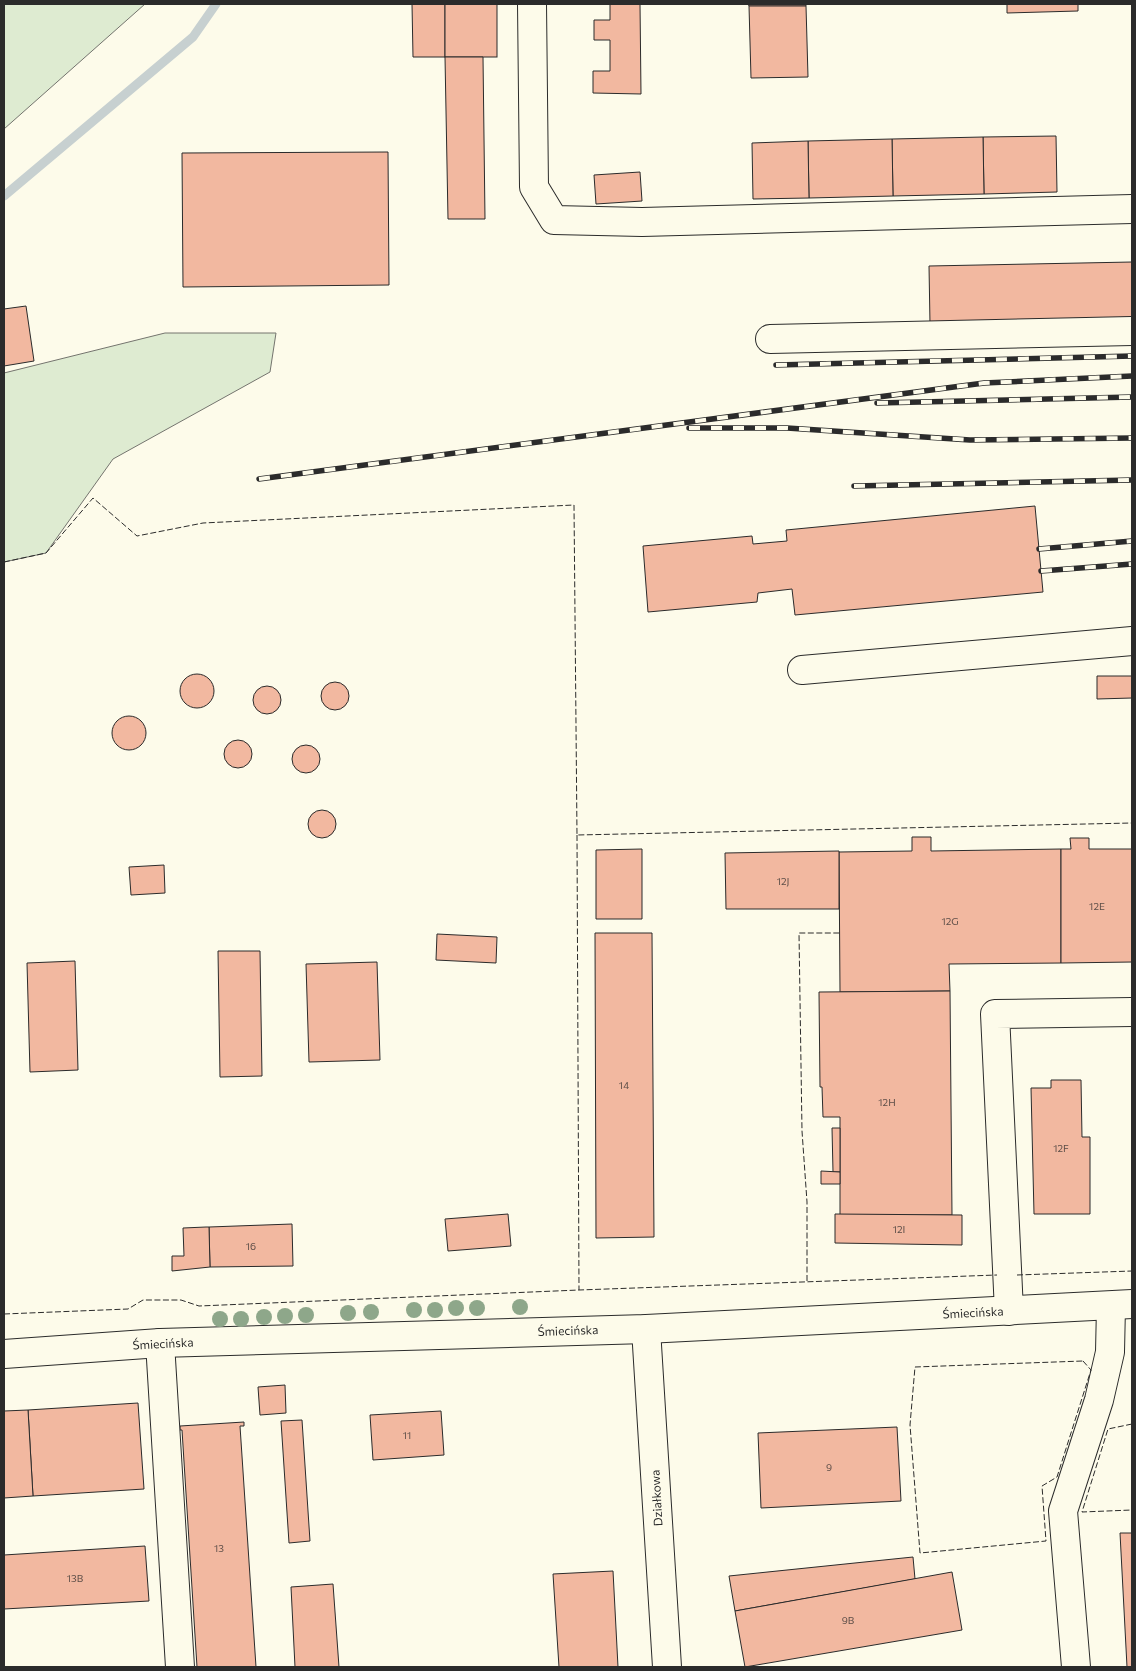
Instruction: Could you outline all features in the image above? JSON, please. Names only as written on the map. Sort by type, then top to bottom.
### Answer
[{"type":"street","points":[[532,4],[534,187],[554,220],[642,222],[1132,209]]},
{"type":"street","points":[[770,339],[1132,331]]},
{"type":"street","points":[[802,670],[1132,641]]},
{"type":"street","points":[[1009,1311],[995,1014],[1132,1012]]},
{"type":"street","points":[[1076,1667],[1063,1511],[1099,1400],[1122,1305]]},
{"type":"street","name":"Śmiecińska","points":[[4,1354],[160,1343],[646,1329],[1122,1305]]},
{"type":"street","name":"Działkowa","points":[[646,1329],[667,1667]]},
{"type":"street","points":[[160,1343],[180,1667]]},
{"type":"green space","points":[[4,4],[145,4],[4,129]]},
{"type":"green space","points":[[165,333],[276,333],[270,372],[113,459],[46,553],[4,562],[4,373]]},
{"type":"building","points":[[412,4],[445,4],[445,57],[413,57]]},
{"type":"building","points":[[445,4],[497,4],[497,57],[445,57]]},
{"type":"building","points":[[610,4],[640,4],[641,94],[593,93],[593,71],[610,71],[610,40],[594,40],[594,20],[610,20]]},
{"type":"building","points":[[748,4],[806,4],[806,6],[749,6]]},
{"type":"building","points":[[1007,4],[1078,4],[1078,11],[1007,13]]},
{"type":"building","points":[[749,6],[806,6],[808,77],[751,78]]},
{"type":"building","points":[[445,57],[483,57],[485,219],[448,219]]},
{"type":"building","points":[[1056,136],[1057,192],[984,194],[983,137]]},
{"type":"building","points":[[983,137],[984,194],[893,196],[892,139]]},
{"type":"building","points":[[892,139],[893,196],[809,198],[808,141]]},
{"type":"building","points":[[808,141],[809,198],[753,199],[752,143]]},
{"type":"building","points":[[388,152],[389,285],[183,287],[182,153]]},
{"type":"building","points":[[640,172],[642,201],[596,204],[594,175]]},
{"type":"building","points":[[1132,262],[1132,320],[930,324],[929,266]]},
{"type":"building","points":[[26,306],[34,361],[4,366],[4,309]]},
{"type":"building","points":[[1035,506],[1043,592],[795,615],[792,589],[758,593],[757,602],[648,612],[643,546],[752,536],[753,544],[787,541],[786,530]]},
{"type":"building","points":[[197,674],[204,675],[209,679],[213,684],[213,698],[209,703],[204,707],[197,708],[190,707],[185,703],[181,698],[180,691],[181,684],[185,679],[190,675]]},
{"type":"building","points":[[1097,676],[1132,676],[1132,698],[1097,699]]},
{"type":"building","points":[[335,682],[345,686],[349,696],[345,706],[335,710],[325,706],[321,696],[325,686]]},
{"type":"building","points":[[267,686],[277,690],[281,700],[277,710],[267,714],[257,710],[253,700],[257,690]]},
{"type":"building","points":[[129,716],[136,717],[141,721],[145,726],[145,740],[141,745],[136,749],[129,750],[122,749],[117,745],[113,740],[112,733],[113,726],[117,721],[122,717]]},
{"type":"building","points":[[238,740],[248,744],[252,754],[248,764],[238,768],[228,764],[224,754],[228,744]]},
{"type":"building","points":[[306,745],[316,749],[320,759],[316,769],[306,773],[296,769],[292,759],[296,749]]},
{"type":"building","points":[[322,810],[332,814],[336,824],[332,834],[322,838],[312,834],[308,824],[312,814]]},
{"type":"building","points":[[912,837],[931,837],[931,851],[1061,849],[1061,963],[949,964],[950,991],[840,992],[839,852],[912,851]]},
{"type":"building","points":[[1070,838],[1089,838],[1089,849],[1132,849],[1132,962],[1061,963],[1061,849],[1071,849]]},
{"type":"building","points":[[642,849],[642,919],[596,919],[596,850]]},
{"type":"building","points":[[839,851],[839,909],[726,909],[725,853]]},
{"type":"building","points":[[164,865],[165,893],[131,895],[129,867]]},
{"type":"building","points":[[595,933],[652,933],[654,1237],[596,1238]]},
{"type":"building","points":[[437,934],[497,937],[496,963],[436,960]]},
{"type":"building","points":[[218,951],[260,951],[262,1076],[220,1077]]},
{"type":"building","points":[[75,961],[78,1070],[30,1072],[27,963]]},
{"type":"building","points":[[377,962],[380,1060],[309,1062],[306,964]]},
{"type":"building","points":[[950,991],[952,1215],[840,1215],[840,1117],[823,1117],[822,1087],[820,1087],[819,992]]},
{"type":"building","points":[[1051,1080],[1081,1080],[1082,1137],[1090,1137],[1090,1214],[1034,1214],[1031,1088],[1051,1088]]},
{"type":"building","points":[[832,1128],[840,1128],[840,1172],[833,1172]]},
{"type":"building","points":[[821,1171],[840,1172],[840,1184],[821,1184]]},
{"type":"building","points":[[508,1214],[511,1246],[448,1251],[445,1219]]},
{"type":"building","points":[[835,1214],[962,1215],[962,1245],[835,1243]]},
{"type":"building","points":[[292,1224],[293,1266],[210,1267],[209,1227]]},
{"type":"building","points":[[209,1227],[210,1267],[172,1271],[172,1256],[184,1256],[183,1228]]},
{"type":"building","points":[[285,1385],[286,1413],[260,1415],[258,1387]]},
{"type":"building","points":[[138,1403],[144,1489],[33,1496],[28,1410]]},
{"type":"building","points":[[28,1410],[33,1496],[4,1498],[4,1411]]},
{"type":"building","points":[[441,1411],[444,1455],[373,1460],[370,1415]]},
{"type":"building","points":[[302,1420],[310,1541],[289,1543],[281,1421]]},
{"type":"building","points":[[244,1422],[244,1426],[240,1426],[256,1667],[197,1667],[182,1430],[180,1430],[180,1426]]},
{"type":"building","points":[[897,1427],[901,1501],[761,1508],[758,1433]]},
{"type":"building","points":[[1120,1533],[1132,1533],[1132,1667],[1127,1667]]},
{"type":"building","points":[[145,1546],[149,1601],[4,1609],[4,1555]]},
{"type":"building","points":[[913,1557],[915,1579],[735,1611],[729,1576]]},
{"type":"building","points":[[613,1571],[618,1667],[559,1667],[553,1574]]},
{"type":"building","points":[[952,1572],[962,1630],[745,1667],[735,1611]]},
{"type":"building","points":[[333,1584],[339,1667],[295,1667],[291,1587]]},
{"type":"waterway","points":[[4,196],[193,37],[216,4]]},
{"type":"railway","points":[[776,365],[1132,356]]},
{"type":"railway","points":[[259,479],[984,383],[1132,376]]},
{"type":"railway","points":[[877,403],[1132,397]]},
{"type":"railway","points":[[689,428],[787,428],[970,440],[1132,438]]},
{"type":"railway","points":[[854,486],[1132,480]]},
{"type":"railway","points":[[1039,549],[1132,541]]},
{"type":"railway","points":[[1041,571],[1132,564]]},
{"type":"fence","points":[[4,562],[46,553],[93,498],[137,536],[203,523],[574,505],[577,835],[1132,823]]},
{"type":"fence","points":[[577,835],[579,1290]]},
{"type":"fence","points":[[807,1281],[807,1202],[802,1131],[799,933],[840,933]]},
{"type":"fence","points":[[1017,1275],[1132,1271]]},
{"type":"fence","points":[[4,1314],[128,1309],[143,1300],[181,1300],[199,1306],[997,1275]]},
{"type":"fence","points":[[1083,1361],[1091,1370],[1057,1477],[1042,1486],[1046,1541],[920,1553],[910,1425],[915,1367],[1083,1361]]},
{"type":"fence","points":[[1132,1424],[1108,1429],[1082,1512],[1132,1510]]}]
